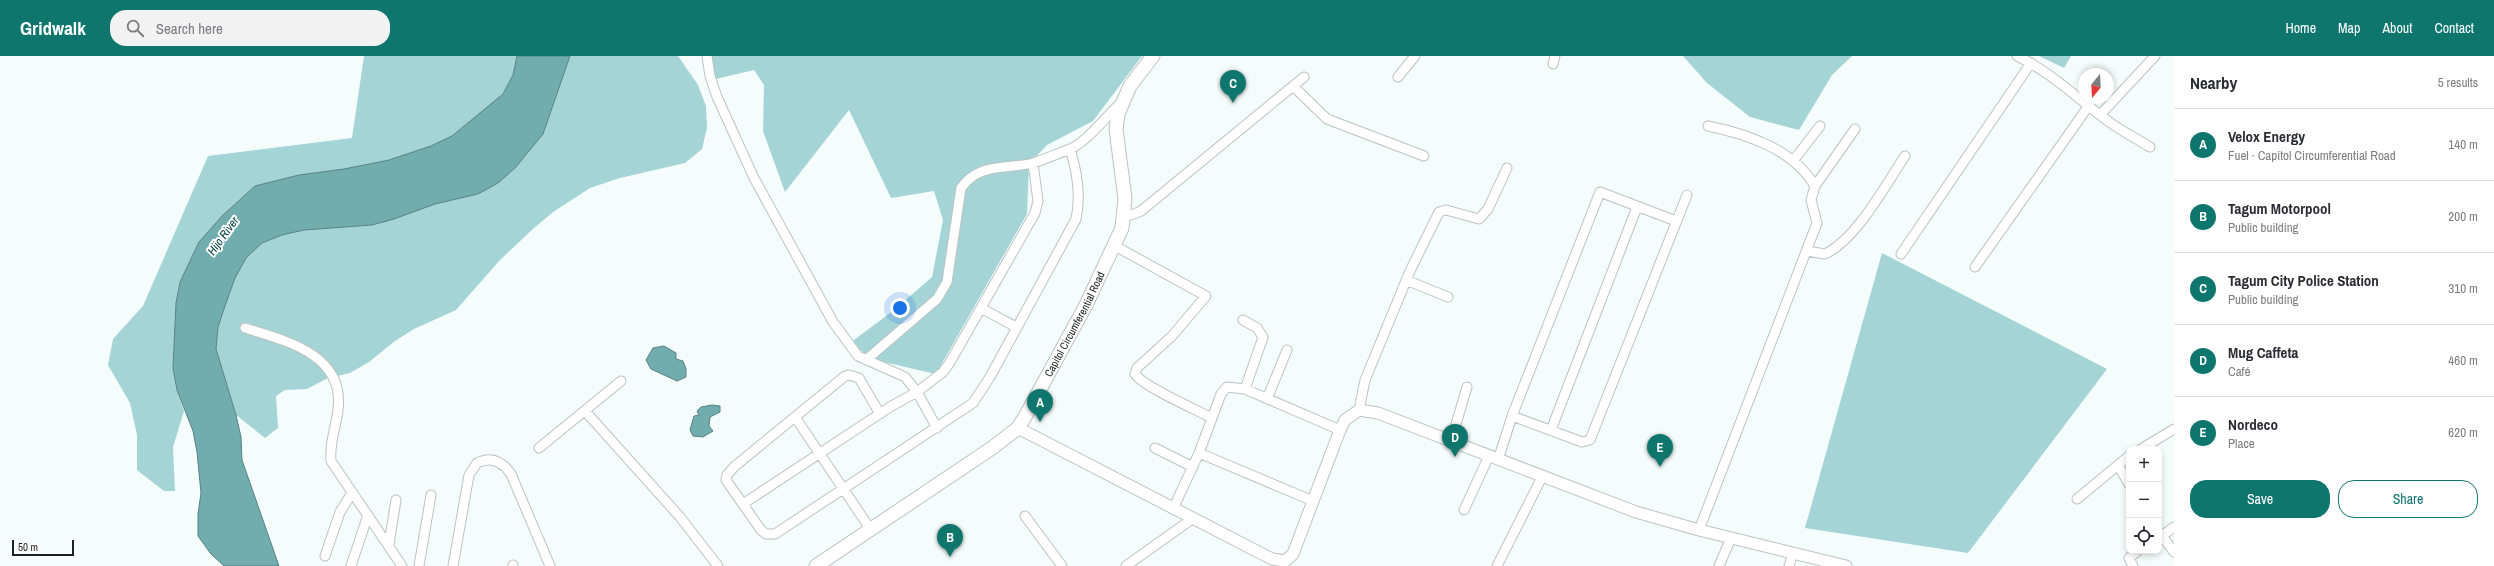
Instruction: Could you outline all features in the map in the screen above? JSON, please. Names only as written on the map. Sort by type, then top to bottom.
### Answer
[{"type":"main road","name":"Capitol Circumferential Road","points":[[816,566],[992,448],[1018,428],[1086,305],[1115,246],[1124,215],[1116,129],[1122,101],[1130,86],[1153,56]]},
{"type":"street","points":[[707,56],[710,76],[717,97],[754,178],[833,322],[852,351],[866,360],[905,377],[917,392],[938,428]]},
{"type":"street","points":[[1398,77],[1415,56]]},
{"type":"street","points":[[2017,56],[2031,63],[2078,96]]},
{"type":"street","points":[[2101,114],[2155,56]]},
{"type":"street","points":[[1901,254],[2031,63]]},
{"type":"street","points":[[1124,215],[1131,215],[1141,211],[1304,77]]},
{"type":"street","points":[[1293,86],[1327,119],[1424,156]]},
{"type":"street","points":[[866,360],[941,294],[947,282],[961,188],[969,177],[980,171],[1033,163],[1070,149],[1081,142],[1122,101]]},
{"type":"street","points":[[1975,267],[2090,104],[2108,121],[2150,147]]},
{"type":"street","points":[[1708,126],[1751,137],[1793,161],[1810,178],[1815,186]]},
{"type":"street","points":[[1793,161],[1820,126]]},
{"type":"street","points":[[1699,530],[1817,223],[1811,200],[1815,186],[1854,128]]},
{"type":"street","points":[[880,414],[859,378],[849,375],[795,417],[727,475],[728,484],[762,530],[771,535],[938,428],[973,403],[980,395],[1076,219],[1078,199],[1075,164],[1070,149]]},
{"type":"street","points":[[1807,250],[1825,254],[1839,243],[1860,221],[1905,156]]},
{"type":"street","points":[[744,504],[880,414],[917,392],[946,368],[1038,207],[1033,163]]},
{"type":"street","points":[[1018,428],[1272,559],[1286,561],[1293,554],[1340,430],[1345,420],[1359,410],[1365,380],[1406,280],[1439,212],[1446,210],[1479,219],[1488,209],[1507,168]]},
{"type":"street","points":[[1464,510],[1493,458],[1512,416],[1600,192],[1676,221]]},
{"type":"street","points":[[1512,416],[1582,442],[1590,440],[1687,195]]},
{"type":"street","points":[[1551,430],[1637,207]]},
{"type":"street","points":[[1115,246],[1206,296],[1172,336],[1137,368],[1135,374],[1141,381],[1151,387],[1212,418]]},
{"type":"street","points":[[1406,280],[1448,297]]},
{"type":"street","points":[[981,308],[1016,327]]},
{"type":"street","points":[[1244,320],[1257,328],[1264,337],[1245,389]]},
{"type":"street","points":[[245,328],[311,352],[323,361],[331,373],[338,399],[330,453],[331,461],[389,544],[402,566]]},
{"type":"street","points":[[1268,399],[1287,350]]},
{"type":"street","points":[[539,448],[621,381]]},
{"type":"street","points":[[1173,509],[1193,467],[1224,389],[1234,386],[1245,389],[1340,430]]},
{"type":"street","points":[[1451,442],[1467,387]]},
{"type":"street","points":[[1359,410],[1378,413],[1636,512],[1699,530],[1843,566]]},
{"type":"street","points":[[585,411],[680,517],[718,566]]},
{"type":"street","points":[[795,417],[821,453],[871,530]]},
{"type":"street","points":[[2146,446],[2174,429]]},
{"type":"street","points":[[1155,448],[1193,467]]},
{"type":"street","points":[[1199,452],[1313,501]]},
{"type":"street","points":[[2077,499],[2126,458]]},
{"type":"street","points":[[453,566],[469,475],[477,463],[491,459],[500,463],[510,474],[550,566]]},
{"type":"street","points":[[2118,465],[2128,482]]},
{"type":"street","points":[[1497,566],[1542,477]]},
{"type":"street","points":[[325,556],[340,512],[352,493]]},
{"type":"street","points":[[419,566],[431,494]]},
{"type":"street","points":[[389,544],[396,500]]},
{"type":"street","points":[[351,566],[368,515]]},
{"type":"street","points":[[1025,516],[1062,566]]},
{"type":"street","points":[[1126,566],[1192,519]]},
{"type":"street","points":[[2162,534],[2174,527]]},
{"type":"street","points":[[2162,537],[2174,552]]},
{"type":"street","points":[[1719,566],[1731,538]]},
{"type":"street","points":[[1789,566],[1793,553]]},
{"type":"street","points":[[2133,566],[2129,558],[2134,554]]},
{"type":"shaded area","points":[[364,56],[517,56],[513,75],[503,94],[452,136],[431,146],[389,160],[344,169],[299,175],[255,186],[222,216],[199,242],[180,282],[176,303],[173,368],[177,390],[184,411],[173,447],[175,491],[164,491],[137,470],[137,435],[130,403],[108,365],[113,339],[143,306],[208,156],[352,138]]},
{"type":"shaded area","points":[[570,56],[678,56],[698,85],[706,106],[707,128],[702,149],[685,163],[620,178],[590,188],[553,212],[500,260],[456,310],[414,329],[395,341],[369,362],[350,373],[328,378],[307,389],[285,390],[276,396],[278,428],[265,438],[236,415],[216,349],[218,327],[235,278],[246,258],[262,243],[282,235],[304,230],[372,225],[435,204],[478,194],[498,183],[515,168],[543,134]]},
{"type":"shaded area","points":[[708,56],[1142,56],[1093,121],[1047,145],[1029,164],[1027,214],[936,374],[875,360],[850,343],[894,310],[932,277],[943,220],[934,191],[891,198],[849,110],[785,192],[763,131],[764,85],[754,70],[716,79]]},
{"type":"shaded area","points":[[1683,56],[1852,56],[1832,75],[1799,130],[1750,117],[1707,83]]},
{"type":"shaded area","points":[[2039,56],[2071,56],[2064,68]]},
{"type":"shaded area","points":[[1882,253],[2107,369],[1968,553],[1805,528]]},
{"type":"water","name":"Hijo River","points":[[517,56],[570,56],[543,134],[515,168],[498,183],[478,194],[435,204],[394,219],[372,225],[304,230],[282,235],[262,243],[246,258],[235,278],[218,327],[216,349],[236,415],[241,437],[242,460],[279,566],[224,566],[211,554],[198,536],[198,514],[201,493],[197,452],[193,431],[177,390],[173,368],[176,303],[180,282],[199,242],[222,216],[255,186],[299,175],[344,169],[389,160],[431,146],[452,136],[503,94],[513,75]]},
{"type":"water","points":[[664,346],[676,353],[676,359],[683,361],[686,369],[686,377],[677,381],[651,369],[646,360],[653,348]]},
{"type":"water","points":[[712,405],[720,406],[720,412],[710,417],[709,426],[713,431],[703,437],[693,436],[690,430],[694,416],[699,415],[697,411],[701,407]]},
{"type":"place","name":"Tagum City Police Station","points":[[1233,103]]},
{"type":"place","name":"Velox Energy","points":[[1040,422]]},
{"type":"place","name":"Mug Caffeta","points":[[1455,457]]},
{"type":"place","name":"Nordeco","points":[[1660,467]]},
{"type":"place","name":"Tagum Motorpool","points":[[950,557]]}]
